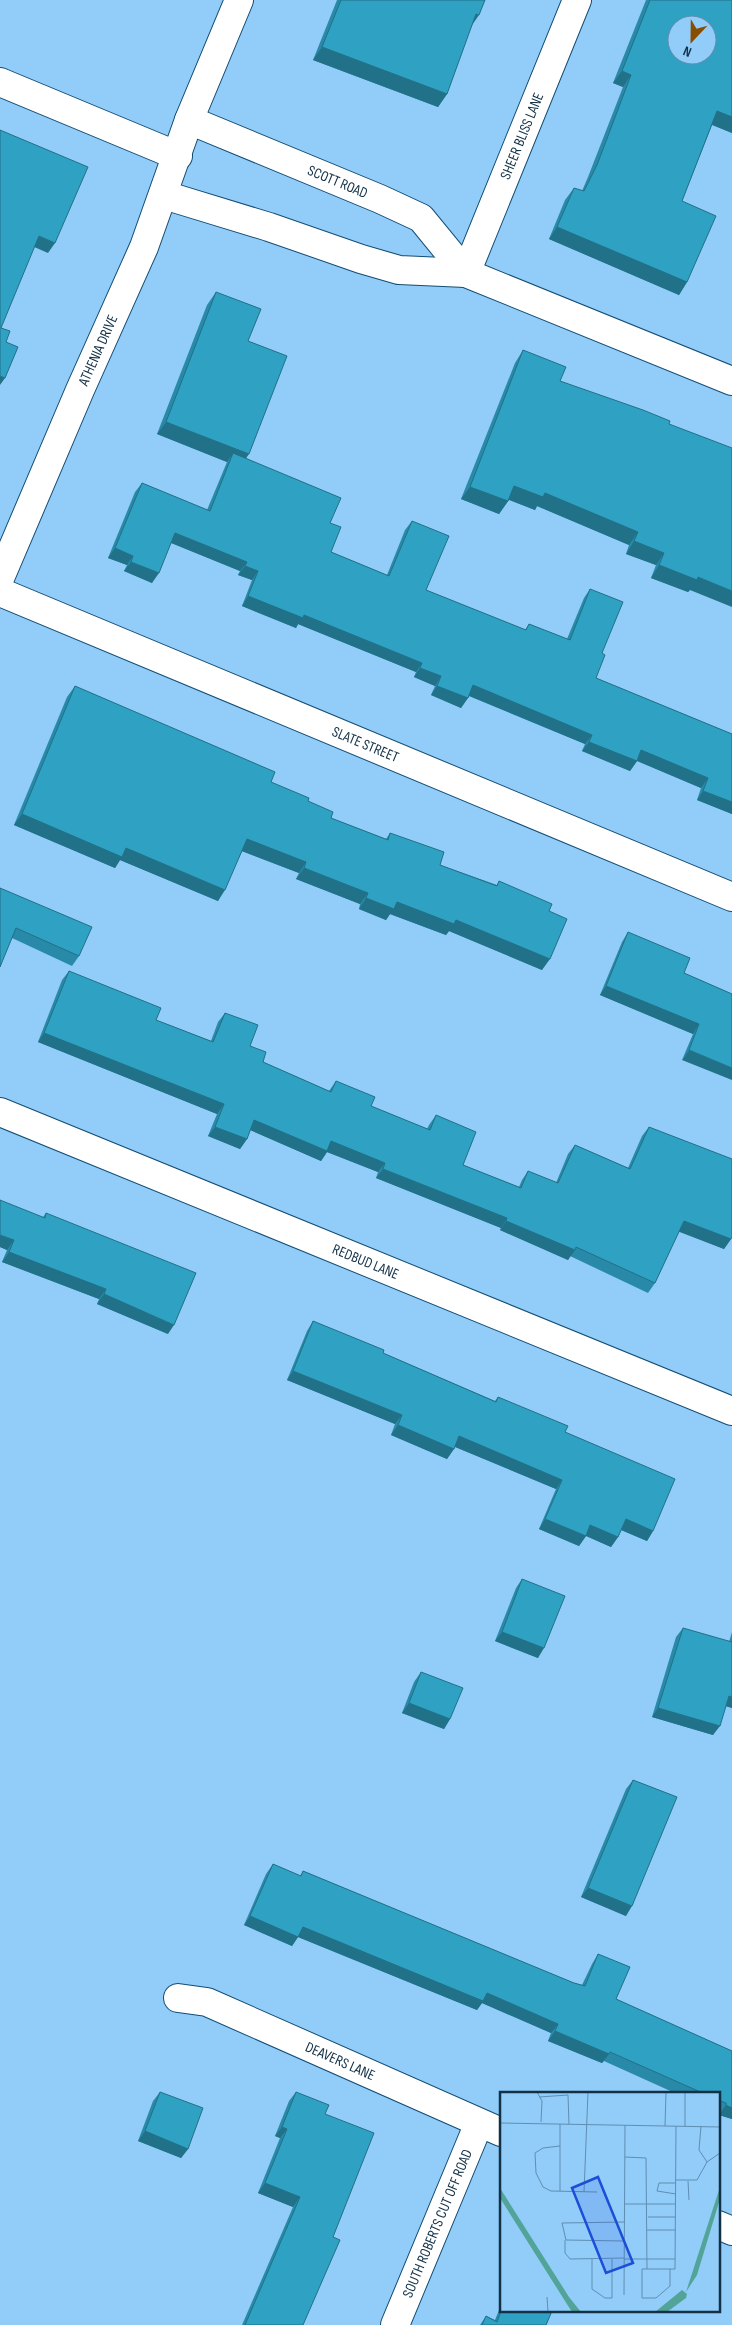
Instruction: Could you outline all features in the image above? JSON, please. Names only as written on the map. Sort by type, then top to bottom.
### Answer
[{"type":"street","name":"ATHENIA DRIVE","points":[[0,578],[80,390],[144,247],[178,156],[189,120],[239,0]]},
{"type":"street","name":"SHEER BLISS LANE","points":[[466,273],[577,0]]},
{"type":"street","points":[[0,82],[178,156]]},
{"type":"street","name":"SCOTT ROAD","points":[[189,120],[380,199],[421,218],[466,273]]},
{"type":"street","name":"SCOTT ROAD","points":[[164,195],[399,270],[466,273],[732,381]]},
{"type":"street","name":"SLATE STREET","points":[[0,592],[732,897]]},
{"type":"street","name":"REDBUD LANE","points":[[0,1112],[732,1411]]},
{"type":"street","name":"DEAVERS LANE","points":[[178,1998],[208,2002],[490,2128]]},
{"type":"street","name":"SOUTH ROBERTS CUT OFF ROAD","points":[[395,2325],[490,2128]]},
{"type":"street","points":[[720,2226],[732,2231]]},
{"type":"building","points":[[341,0],[485,0],[479,15],[476,14],[447,94],[322,47]]},
{"type":"building","points":[[650,0],[732,0],[732,117],[717,111],[682,201],[716,216],[687,282],[557,227],[574,188],[584,191],[597,165],[631,75],[622,71]]},
{"type":"building","points":[[0,130],[88,167],[55,243],[39,236],[1,328],[10,331],[6,342],[18,347],[5,378],[0,376]]},
{"type":"building","points":[[216,292],[261,309],[248,341],[287,356],[249,454],[166,422]]},
{"type":"building","points":[[523,350],[566,367],[560,381],[643,410],[670,421],[669,424],[732,448],[732,591],[698,577],[697,580],[659,565],[664,553],[634,541],[638,532],[545,493],[543,497],[514,486],[508,501],[470,487]]},
{"type":"building","points":[[233,453],[341,498],[330,523],[341,527],[331,552],[389,576],[412,521],[449,536],[426,590],[526,630],[529,624],[570,640],[590,589],[623,602],[602,653],[605,655],[596,678],[732,734],[732,802],[703,791],[708,778],[641,750],[637,761],[589,742],[592,735],[473,685],[468,698],[437,686],[441,676],[420,668],[422,663],[304,615],[303,618],[248,596],[258,571],[245,566],[247,562],[175,533],[159,573],[131,562],[133,556],[115,548],[142,483],[210,511]]},
{"type":"building","points":[[75,686],[275,772],[271,782],[309,798],[308,801],[333,812],[331,818],[388,840],[390,833],[444,852],[440,865],[497,886],[499,881],[552,904],[549,911],[567,919],[550,959],[456,920],[454,924],[397,902],[394,909],[366,898],[368,893],[304,868],[306,862],[247,839],[225,890],[126,848],[122,857],[22,814]]},
{"type":"building","points":[[0,888],[92,927],[79,956],[16,928],[0,967]]},
{"type":"building","points":[[628,932],[690,958],[684,973],[732,994],[732,1068],[689,1050],[699,1024],[606,986]]},
{"type":"building","points":[[69,971],[161,1008],[156,1020],[213,1042],[225,1013],[258,1025],[250,1046],[266,1052],[263,1062],[331,1092],[336,1081],[375,1097],[371,1106],[430,1130],[436,1115],[476,1132],[463,1165],[521,1188],[528,1171],[558,1183],[575,1145],[630,1169],[649,1127],[732,1159],[732,1237],[731,1239],[684,1221],[655,1283],[576,1247],[575,1250],[506,1221],[507,1218],[383,1169],[385,1163],[331,1141],[327,1151],[254,1120],[247,1139],[215,1127],[224,1104],[44,1033]]},
{"type":"building","points":[[0,1200],[45,1218],[46,1213],[196,1273],[174,1325],[104,1294],[106,1289],[9,1252],[14,1240],[0,1235]]},
{"type":"building","points":[[313,1321],[384,1350],[383,1353],[496,1402],[498,1397],[568,1426],[565,1432],[675,1479],[653,1531],[626,1519],[618,1537],[590,1525],[586,1536],[545,1519],[562,1480],[459,1436],[454,1449],[398,1425],[402,1415],[293,1371]]},
{"type":"building","points":[[522,1579],[565,1596],[544,1648],[502,1632]]},
{"type":"building","points":[[683,1628],[732,1642],[732,1697],[729,1696],[720,1726],[658,1708]]},
{"type":"building","points":[[421,1672],[463,1688],[450,1719],[409,1703]]},
{"type":"building","points":[[633,1780],[677,1797],[632,1906],[588,1888]]},
{"type":"building","points":[[273,1864],[301,1876],[303,1871],[574,1983],[585,1986],[598,1954],[630,1967],[616,1999],[732,2051],[732,2108],[720,2101],[720,2092],[700,2092],[610,2052],[609,2054],[555,2031],[558,2024],[487,1993],[483,2001],[303,1927],[298,1937],[250,1916]]},
{"type":"building","points":[[160,2092],[203,2108],[188,2149],[145,2131]]},
{"type":"building","points":[[296,2092],[329,2105],[325,2114],[374,2133],[333,2237],[340,2240],[303,2325],[245,2325],[300,2197],[265,2183],[287,2129],[282,2127]]},
{"type":"building","points":[[501,2312],[552,2312],[546,2325],[482,2325],[486,2316],[497,2322]]}]
